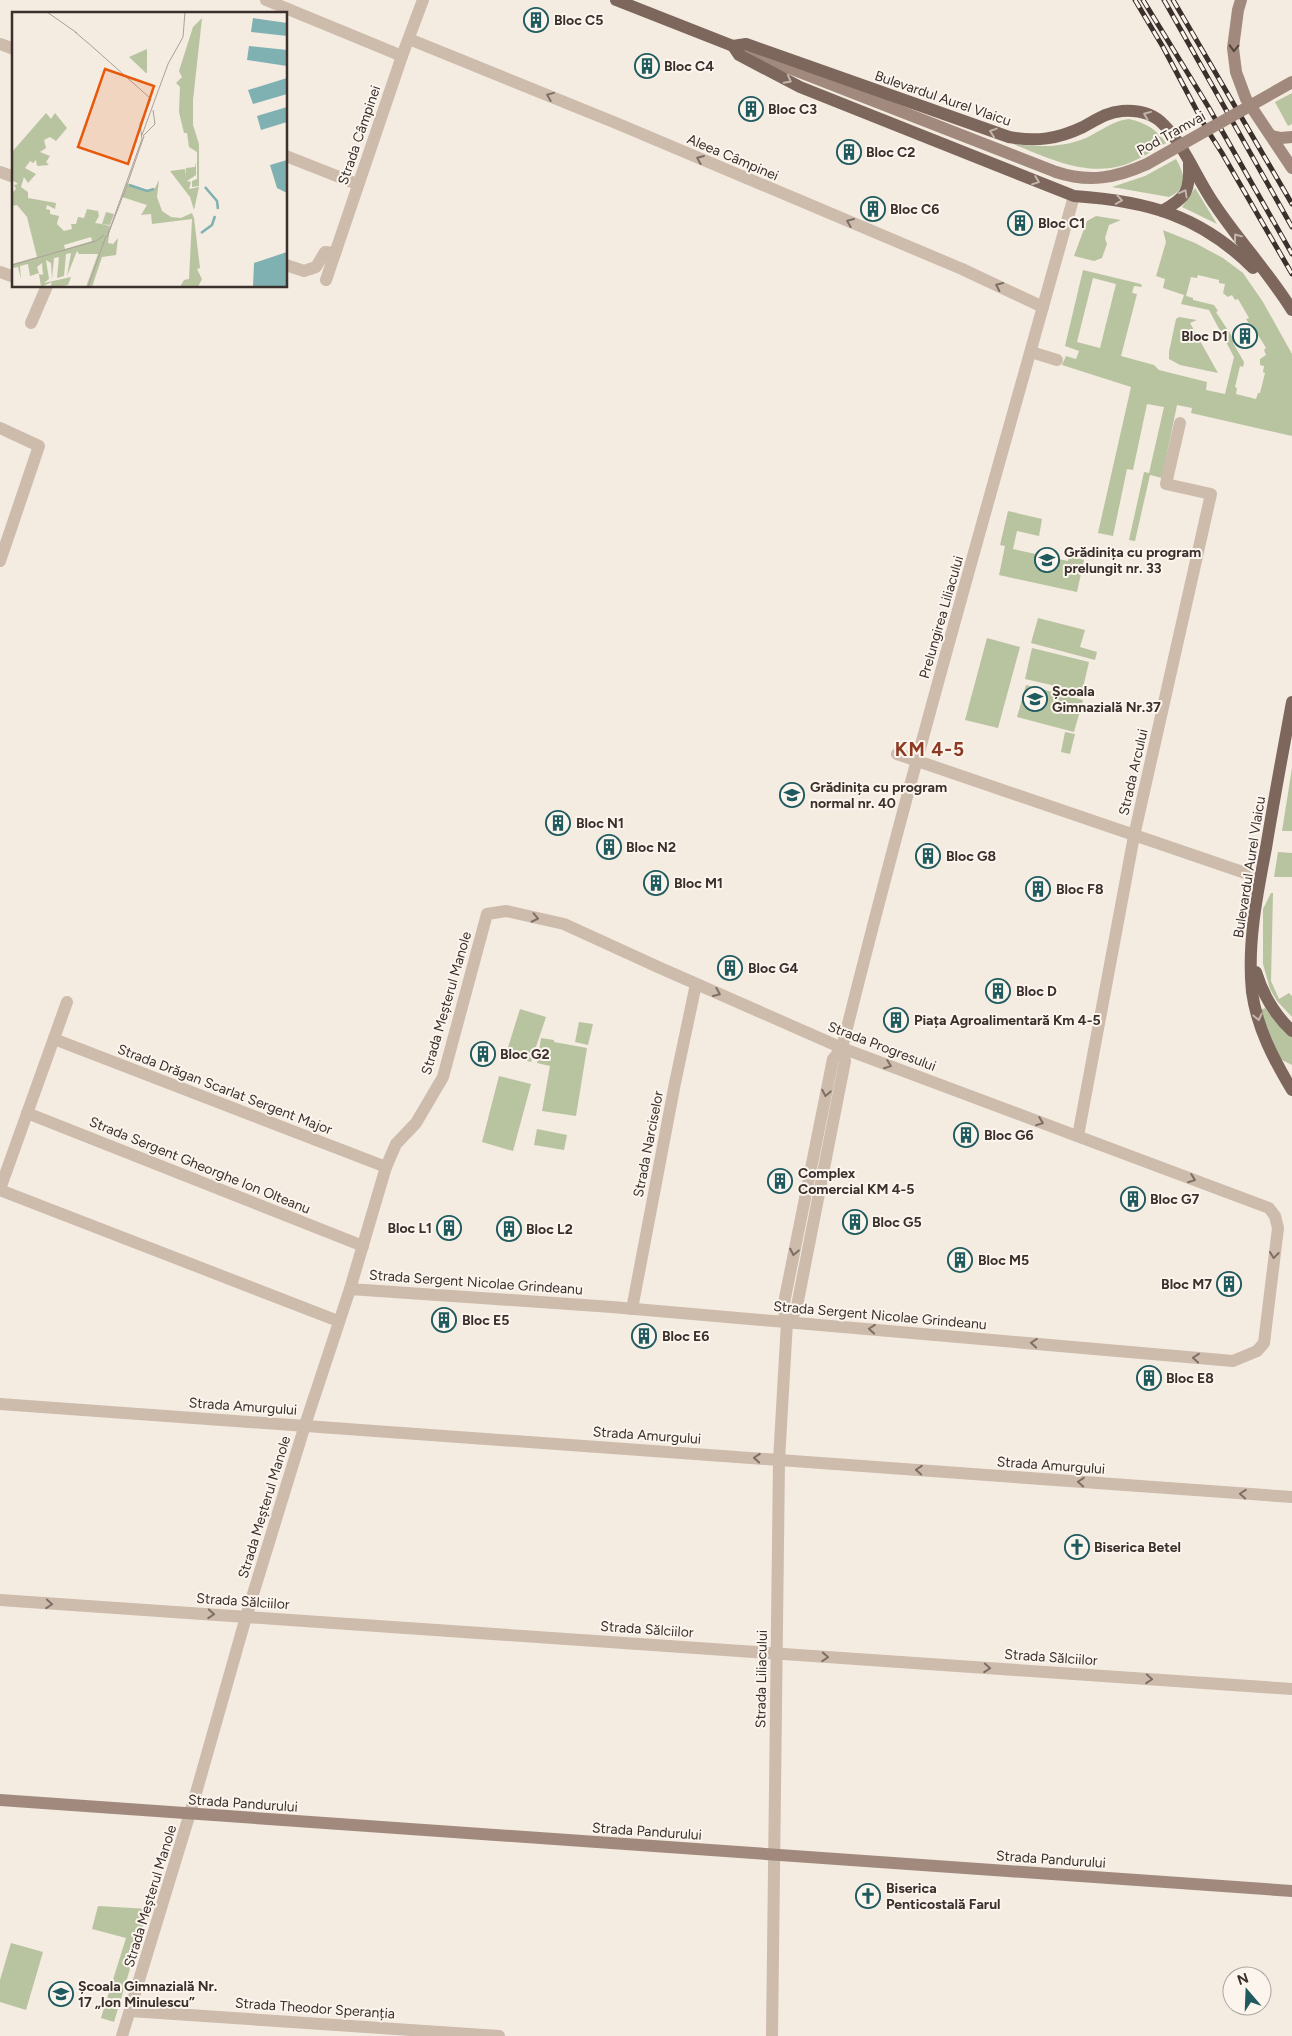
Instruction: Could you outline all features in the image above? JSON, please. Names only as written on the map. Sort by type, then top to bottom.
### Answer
[{"type":"main road","name":"Bulevardul Aurel Vlaicu","points":[[616,0],[733,46],[746,44],[1009,137],[1034,140],[1057,137],[1085,126],[1110,113],[1135,111],[1150,115],[1163,124],[1174,136],[1202,186],[1290,307]]},
{"type":"main road","name":"Bulevardul Aurel Vlaicu","points":[[733,46],[739,55],[800,87],[1074,196],[1139,203],[1195,224],[1221,240],[1244,259],[1290,307]]},
{"type":"main road","points":[[1162,211],[1178,203],[1184,196],[1190,180],[1189,164]]},
{"type":"main road","name":"Bulevardul Aurel Vlaicu","points":[[1292,702],[1260,878],[1251,952],[1252,992],[1259,1024],[1270,1050],[1292,1090]]},
{"type":"main road","points":[[1251,952],[1260,987],[1281,1021],[1292,1030]]},
{"type":"street","points":[[266,0],[402,56]]},
{"type":"street","name":"Strada Câmpinei","points":[[326,280],[357,184],[423,0]]},
{"type":"street","points":[[1241,0],[1233,48],[1236,72],[1246,99],[1292,168]]},
{"type":"street","name":"Aleea Câmpinei","points":[[409,39],[616,123],[962,269],[1043,306]]},
{"type":"street","points":[[0,44],[12,48]]},
{"type":"street","name":"Bulevardul Aurel Vlaicu","points":[[733,46],[1056,172]]},
{"type":"street","name":"Pod Tramvai","points":[[1056,172],[1071,177],[1092,179],[1108,178],[1126,173],[1147,164],[1292,82]]},
{"type":"street","points":[[1272,136],[1281,138],[1292,137]]},
{"type":"street","points":[[288,157],[357,184]]},
{"type":"street","points":[[0,172],[12,176]]},
{"type":"street","name":"Prelungirea Liliacului","points":[[787,1322],[796,1311],[845,1062],[842,1048],[872,926],[1074,196]]},
{"type":"street","points":[[288,265],[304,271],[316,267],[325,252],[335,252]]},
{"type":"street","points":[[0,272],[12,276]]},
{"type":"street","points":[[31,323],[45,288]]},
{"type":"street","points":[[1031,352],[1057,360]]},
{"type":"street","name":"Strada Arcului","points":[[1078,1136],[1134,836],[1212,494],[1166,484],[1180,423]]},
{"type":"street","points":[[0,428],[39,446],[0,561]]},
{"type":"street","points":[[897,754],[1260,878]]},
{"type":"street","name":"Strada Progresului","points":[[487,914],[506,911],[564,924],[842,1048],[1269,1208]]},
{"type":"street","name":"Strada Meșterul Manole","points":[[122,2036],[190,1814],[246,1616],[338,1321],[350,1289],[386,1167],[396,1144],[416,1123],[443,1077],[487,914]]},
{"type":"street","name":"Strada Narciselor","points":[[632,1309],[696,984]]},
{"type":"street","points":[[67,1002],[27,1113],[3,1168],[0,1189],[338,1321]]},
{"type":"street","name":"Strada Drăgan Scarlat Sergent Major","points":[[54,1039],[386,1167]]},
{"type":"street","name":"Strada Sergent Gheorghe Ion Olteanu","points":[[27,1113],[363,1246]]},
{"type":"street","name":"Strada Sergent Nicolae Grindeanu","points":[[350,1289],[632,1309],[1233,1361],[1257,1352],[1264,1343],[1278,1228],[1275,1216],[1269,1208]]},
{"type":"street","name":"Strada Liliacului","points":[[772,2036],[778,1460],[787,1322]]},
{"type":"street","name":"Strada Amurgului","points":[[0,1404],[1292,1498]]},
{"type":"street","name":"Strada Sălciilor","points":[[0,1600],[1292,1689]]},
{"type":"street","name":"Strada Pandurului","points":[[0,1800],[1292,1891]]},
{"type":"street","name":"Strada Theodor Speranția","points":[[130,2011],[499,2036]]},
{"type":"green space","points":[[1292,93],[1292,124],[1288,126],[1275,102]]},
{"type":"green space","points":[[1129,119],[1150,127],[1166,143],[1124,165],[1095,169],[1067,164],[1013,144],[1041,146],[1068,144],[1086,138],[1117,122]]},
{"type":"green space","points":[[1176,159],[1182,170],[1183,181],[1180,190],[1169,197],[1112,187],[1145,176]]},
{"type":"green space","points":[[1195,188],[1217,224],[1182,207]]},
{"type":"green space","points":[[1096,216],[1121,220],[1109,225],[1105,238],[1107,244],[1102,258],[1094,261],[1074,256],[1087,221]]},
{"type":"green space","points":[[1163,230],[1195,243],[1223,258],[1243,273],[1263,302],[1292,354],[1292,436],[1191,413],[1192,408],[1177,405],[1162,478],[1150,475],[1135,541],[1129,540],[1144,472],[1149,473],[1164,407],[1147,404],[1133,470],[1127,469],[1113,536],[1098,533],[1131,387],[1062,365],[1066,356],[1076,359],[1079,351],[1065,346],[1083,270],[1141,284],[1142,287],[1134,286],[1132,293],[1137,294],[1121,356],[1154,365],[1159,370],[1207,382],[1206,390],[1225,394],[1234,357],[1209,310],[1181,304],[1184,295],[1163,288],[1165,279],[1156,276],[1166,242]],"holes":[[[1198,275],[1219,280],[1219,283],[1225,284],[1223,293],[1228,297],[1232,295],[1235,300],[1238,299],[1249,318],[1246,319],[1266,348],[1264,350],[1266,355],[1260,359],[1260,365],[1264,366],[1263,372],[1265,373],[1260,393],[1258,393],[1256,399],[1236,394],[1237,388],[1235,387],[1240,366],[1243,367],[1244,362],[1233,343],[1235,341],[1216,312],[1218,311],[1214,305],[1193,300],[1193,298],[1186,296],[1191,277],[1197,278]],[[1093,278],[1116,284],[1100,348],[1077,342]]]},
{"type":"green space","points":[[1179,317],[1197,320],[1190,323],[1218,373],[1180,365],[1169,359],[1176,319]]},
{"type":"green space","points":[[1008,511],[1042,519],[1039,536],[1017,531],[1013,549],[1068,561],[1069,556],[1084,560],[1077,592],[999,575],[1005,546],[1000,545]]},
{"type":"green space","points":[[1038,618],[1085,630],[1080,647],[1097,652],[1095,660],[1031,643]]},
{"type":"green space","points":[[987,638],[1020,647],[998,728],[965,720]]},
{"type":"green space","points":[[1032,648],[1089,662],[1082,692],[1025,679]]},
{"type":"green space","points":[[1026,685],[1083,700],[1074,732],[1017,717]]},
{"type":"green space","points":[[1065,732],[1075,734],[1070,754],[1061,752]]},
{"type":"green space","points":[[1292,768],[1292,831],[1282,831]]},
{"type":"green space","points":[[1278,852],[1292,853],[1292,877],[1274,877]]},
{"type":"green space","points":[[1271,893],[1273,893],[1271,981],[1279,999],[1289,993],[1292,996],[1292,1017],[1277,1001],[1270,989],[1263,964],[1263,909]]},
{"type":"green space","points":[[1265,1008],[1277,1023],[1292,1036],[1292,1065],[1278,1058],[1260,1010]]},
{"type":"green space","points":[[520,1009],[546,1017],[531,1062],[506,1054]]},
{"type":"green space","points":[[579,1022],[593,1024],[588,1045],[575,1042]]},
{"type":"green space","points":[[541,1038],[587,1048],[576,1116],[542,1111],[550,1066],[537,1063]]},
{"type":"green space","points":[[499,1076],[531,1084],[513,1151],[482,1142]]},
{"type":"green space","points":[[537,1129],[567,1135],[564,1150],[534,1145]]},
{"type":"green space","points":[[98,1906],[148,1909],[114,2022],[101,2018],[126,1938],[92,1929]]},
{"type":"green space","points":[[11,1943],[43,1952],[26,2010],[0,2002],[0,1980]]},
{"type":"railway","points":[[1135,0],[1163,47],[1206,128],[1292,274]]},
{"type":"railway","points":[[1143,0],[1209,108],[1292,254]]},
{"type":"railway","points":[[1164,0],[1292,227]]},
{"type":"railway","points":[[1173,0],[1292,204]]},
{"type":"place","name":"Bloc C5","points":[[536,20]]},
{"type":"place","name":"Bloc C4","points":[[647,66]]},
{"type":"place","name":"Bloc C3","points":[[751,109]]},
{"type":"place","name":"Bloc C2","points":[[849,152]]},
{"type":"place","name":"Bloc C6","points":[[873,209]]},
{"type":"place","name":"Bloc C1","points":[[1020,223]]},
{"type":"place","name":"Bloc D1","points":[[1245,336]]},
{"type":"place","name":"Grădinița cu program prelungit nr. 33","points":[[1047,560]]},
{"type":"place","name":"Școala Gimnazială Nr.37","points":[[1035,699]]},
{"type":"place","name":"Grădinița cu program normal nr. 40","points":[[792,795]]},
{"type":"place","name":"Bloc N1","points":[[558,823]]},
{"type":"place","name":"Bloc N2","points":[[609,847]]},
{"type":"place","name":"Bloc G8","points":[[928,856]]},
{"type":"place","name":"Bloc M1","points":[[656,883]]},
{"type":"place","name":"Bloc F8","points":[[1038,889]]},
{"type":"place","name":"Bloc G4","points":[[730,968]]},
{"type":"place","name":"Bloc D","points":[[998,991]]},
{"type":"place","name":"Piața Agroalimentară Km 4-5","points":[[896,1020]]},
{"type":"place","name":"Bloc G2","points":[[483,1054]]},
{"type":"place","name":"Bloc G6","points":[[966,1135]]},
{"type":"place","name":"Complex Comercial KM 4-5","points":[[780,1181]]},
{"type":"place","name":"Bloc G7","points":[[1133,1199]]},
{"type":"place","name":"Bloc G5","points":[[855,1222]]},
{"type":"place","name":"Bloc L1","points":[[449,1228]]},
{"type":"place","name":"Bloc L2","points":[[509,1229]]},
{"type":"place","name":"Bloc M5","points":[[960,1260]]},
{"type":"place","name":"Bloc M7","points":[[1229,1284]]},
{"type":"place","name":"Bloc E5","points":[[444,1320]]},
{"type":"place","name":"Bloc E6","points":[[644,1336]]},
{"type":"place","name":"Bloc E8","points":[[1149,1378]]},
{"type":"place","name":"Biserica Betel","points":[[1077,1547]]},
{"type":"place","name":"Biserica Penticostală Farul","points":[[868,1896]]},
{"type":"place","name":"Școala Gimnazială Nr. 17 „Ion Minulescu”","points":[[61,1994]]},
{"type":"district","name":"KM 4-5","points":[[930,749]]}]
